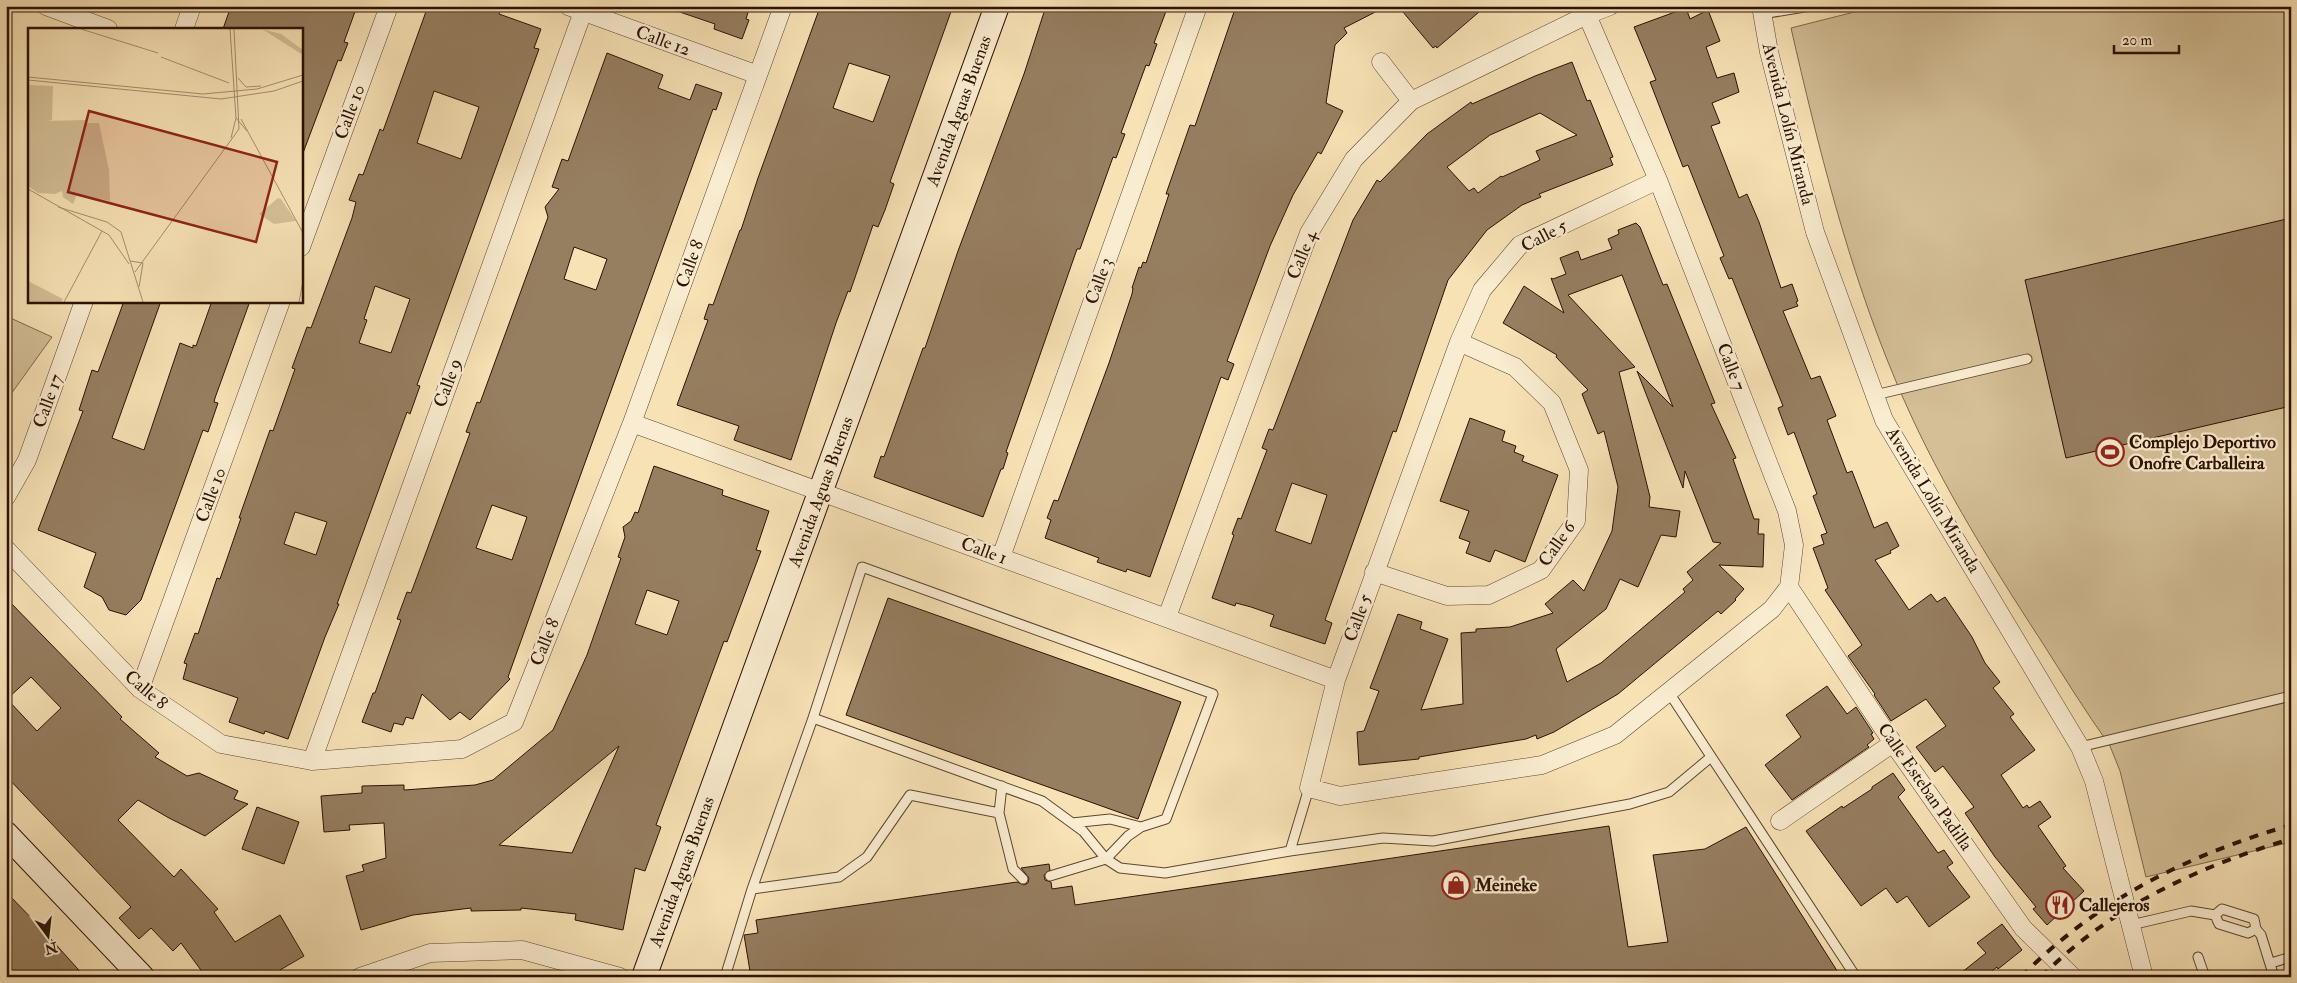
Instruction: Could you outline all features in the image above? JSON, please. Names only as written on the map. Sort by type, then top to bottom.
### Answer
[{"type":"street","points":[[46,6],[105,28]]},
{"type":"street","points":[[184,28],[192,6]]},
{"type":"street","name":"Calle 10","points":[[302,244],[389,6]]},
{"type":"street","name":"Calle 8","points":[[6,549],[140,689],[220,744],[312,761],[462,749],[514,722],[632,423],[783,6]]},
{"type":"street","name":"Avenida Aguas Buenas","points":[[644,977],[997,6]]},
{"type":"street","name":"Calle 3","points":[[1001,557],[1198,6]]},
{"type":"street","name":"Calle 4","points":[[1167,617],[1309,233],[1354,159],[1411,101],[1584,11],[1610,6]]},
{"type":"street","name":"Calle 12","points":[[579,8],[758,75]]},
{"type":"street","name":"Calle 9","points":[[312,761],[579,8]]},
{"type":"street","name":"Avenida Lolín Miranda","points":[[1762,10],[1769,52],[1815,232],[1884,420],[2080,747],[2094,780],[2144,977]]},
{"type":"street","name":"Calle 7","points":[[1584,11],[1658,180],[1787,511],[1794,545],[1789,587]]},
{"type":"street","points":[[1381,62],[1411,101]]},
{"type":"street","name":"Calle 5","points":[[1309,788],[1336,680],[1459,342],[1482,290],[1520,245],[1658,180]]},
{"type":"street","name":"Calle 17","points":[[6,497],[27,460],[84,302]]},
{"type":"street","name":"Calle 10","points":[[140,689],[281,302]]},
{"type":"street","name":"Calle 6","points":[[1374,572],[1447,596],[1490,595],[1541,570],[1576,521],[1579,470],[1552,403],[1516,367],[1459,342]]},
{"type":"street","name":"Calle 1","points":[[632,423],[1336,680]]},
{"type":"street","points":[[1309,788],[1340,796],[1542,765],[1615,735],[1772,609],[1789,587]]},
{"type":"street","name":"Calle Esteban Padilla","points":[[1789,587],[1893,743],[2024,928],[2073,977]]},
{"type":"street","points":[[1780,821],[1893,743]]},
{"type":"street","points":[[6,834],[142,977]]},
{"type":"street","points":[[360,977],[430,953],[522,950],[620,977]]},
{"type":"lane","points":[[1762,10],[1811,6]]},
{"type":"lane","points":[[1875,395],[2027,359]]},
{"type":"lane","points":[[725,977],[752,890],[813,718],[862,568],[1213,694],[1166,819],[1141,827],[1128,836],[1106,859],[1050,876]]},
{"type":"lane","points":[[1668,691],[1856,977]]},
{"type":"lane","points":[[2080,747],[2291,696]]},
{"type":"lane","points":[[813,718],[1042,801],[1083,831],[1106,859],[1120,868],[1165,873],[1290,851],[1383,838],[1432,841],[1630,804],[1668,792],[1711,757]]},
{"type":"lane","points":[[1002,786],[1000,813],[1013,869],[1022,879]]},
{"type":"lane","points":[[1290,851],[1309,788]]},
{"type":"lane","points":[[752,890],[839,877],[867,857],[910,795],[1000,813]]},
{"type":"lane","points":[[1072,823],[1110,819],[1141,827]]},
{"type":"lane","points":[[2131,925],[2190,911],[2215,915],[2222,909],[2254,919],[2274,977]]},
{"type":"lane","points":[[2215,915],[2219,924],[2248,933],[2256,929]]},
{"type":"lane","points":[[2198,957],[2204,977]]},
{"type":"lane","points":[[2270,963],[2291,958]]},
{"type":"shaded area","name":"Complejo Deportivo Onofre Carballeira","points":[[1878,6],[2291,6],[2291,842],[2146,877],[2120,771],[2110,746],[2000,576],[1943,480],[1926,447],[1895,379],[1863,294],[1823,161],[1791,28]]},
{"type":"shaded area","points":[[6,316],[52,337],[6,401]]},
{"type":"building","points":[[231,6],[357,6],[344,42],[348,43],[341,61],[338,60],[303,153],[302,28],[223,28]]},
{"type":"building","points":[[428,6],[502,6],[499,14],[541,29],[534,48],[539,49],[417,385],[420,386],[410,414],[407,412],[337,604],[339,604],[288,739],[265,731],[264,734],[229,722],[238,698],[183,679],[187,664],[184,663],[195,633],[198,634],[217,578],[220,579],[270,430],[273,431],[295,369],[292,368],[307,327],[311,328],[352,218],[356,202],[349,200],[359,174],[363,175],[380,129],[383,131]],"holes":[[[434,91],[479,107],[461,159],[417,143]],[[375,286],[410,299],[391,353],[359,343],[367,320],[364,319]],[[295,512],[327,522],[316,555],[284,544]]]},
{"type":"building","points":[[671,6],[750,6],[746,19],[749,20],[742,39],[714,29],[715,24],[671,9]]},
{"type":"building","points":[[830,6],[953,6],[890,182],[894,184],[885,210],[878,227],[873,225],[850,292],[848,291],[791,460],[734,440],[739,426],[677,405],[708,320],[704,319],[709,304],[713,305],[820,7],[829,10]],"holes":[[[849,63],[890,76],[873,122],[833,108]]]},
{"type":"building","points":[[1046,6],[1168,6],[1154,43],[1157,44],[1149,66],[1146,65],[1121,133],[1125,134],[1116,158],[1113,157],[1080,249],[1077,249],[1006,452],[1008,453],[1003,469],[1001,469],[983,517],[874,477],[881,456],[884,457],[923,348],[925,348],[958,251],[1024,74]]},
{"type":"building","points":[[1236,6],[1387,6],[1344,28],[1347,33],[1335,45],[1326,103],[1343,111],[1321,154],[1318,152],[1293,195],[1270,246],[1227,361],[1234,364],[1228,380],[1221,377],[1150,577],[1127,569],[1126,572],[1097,562],[1099,558],[1045,538],[1051,520],[1047,518],[1054,500],[1058,501],[1109,363],[1139,267],[1141,268],[1143,262],[1146,263],[1169,194],[1166,194],[1190,125],[1195,126]]},
{"type":"building","points":[[1398,6],[1486,6],[1437,48],[1436,46],[1433,48]]},
{"type":"building","points":[[1686,8],[1690,19],[1708,10],[1720,41],[1706,47],[1717,78],[1734,73],[1739,92],[1712,103],[1720,123],[1711,126],[1739,198],[1747,194],[1759,222],[1781,288],[1792,284],[1798,306],[1783,311],[1811,379],[1820,376],[1836,416],[1827,420],[1847,473],[1852,471],[1874,528],[1887,522],[1899,546],[1890,551],[1891,553],[1875,560],[1909,610],[1931,594],[1937,602],[1945,597],[1972,637],[1985,663],[2000,682],[1993,688],[2014,714],[2010,717],[2035,750],[2001,775],[2023,808],[2027,805],[2029,808],[2040,801],[2051,817],[2038,826],[2066,866],[2063,868],[2084,891],[2047,925],[2033,909],[2036,907],[1995,857],[1965,813],[1974,807],[1943,766],[1935,772],[1916,747],[1946,726],[1926,699],[1891,721],[1875,694],[1848,656],[1862,645],[1825,590],[1828,588],[1813,548],[1824,544],[1821,535],[1827,533],[1813,496],[1817,494],[1794,432],[1788,435],[1778,408],[1783,406],[1732,278],[1729,279],[1720,258],[1724,256],[1688,165],[1683,167],[1650,82],[1656,80],[1634,27]]},
{"type":"building","points":[[607,53],[663,75],[658,88],[690,100],[696,84],[722,93],[716,110],[713,109],[561,529],[508,677],[510,679],[470,720],[460,712],[450,720],[422,694],[413,719],[406,717],[403,725],[394,723],[391,732],[362,722],[373,693],[375,693],[401,620],[397,619],[407,592],[411,593],[470,433],[466,432],[477,402],[480,403],[548,217],[545,207],[559,189],[552,187],[562,159],[568,161]],"holes":[[[574,247],[607,259],[596,290],[564,279]],[[492,505],[527,517],[512,560],[476,548]]]},
{"type":"building","points":[[1572,62],[1587,101],[1590,100],[1613,157],[1610,158],[1613,165],[1539,194],[1541,197],[1522,205],[1487,230],[1448,280],[1396,432],[1393,431],[1325,620],[1332,623],[1325,644],[1270,626],[1274,615],[1236,603],[1235,606],[1212,598],[1234,535],[1232,534],[1238,518],[1241,519],[1267,450],[1262,448],[1269,429],[1273,430],[1353,220],[1377,180],[1380,182],[1427,134],[1471,102],[1472,104]],"holes":[[[1540,113],[1577,135],[1536,151],[1540,160],[1501,176],[1478,193],[1474,188],[1469,191],[1447,167],[1490,135]],[[1292,483],[1327,495],[1311,544],[1275,531]]]},
{"type":"building","points":[[2291,218],[2291,406],[2066,458],[2025,280]]},
{"type":"building","points":[[1636,223],[1640,227],[1663,285],[1667,284],[1715,403],[1711,404],[1736,458],[1733,459],[1754,519],[1759,519],[1758,534],[1764,534],[1763,567],[1719,565],[1744,589],[1736,600],[1721,614],[1718,611],[1618,694],[1554,732],[1537,739],[1536,735],[1526,739],[1419,757],[1419,759],[1359,765],[1357,732],[1364,731],[1379,691],[1370,688],[1398,614],[1422,622],[1420,629],[1448,639],[1421,710],[1463,704],[1461,633],[1476,632],[1476,629],[1510,627],[1553,613],[1545,604],[1573,580],[1584,591],[1612,531],[1618,487],[1604,431],[1598,434],[1582,394],[1588,390],[1556,357],[1557,355],[1503,323],[1524,286],[1564,313],[1551,278],[1566,274],[1560,258],[1578,251],[1581,260],[1612,249],[1608,239],[1619,234],[1618,230]],"holes":[[[1622,275],[1673,407],[1637,371],[1683,488],[1685,471],[1713,542],[1721,543],[1687,572],[1693,580],[1683,589],[1685,592],[1601,663],[1567,682],[1556,649],[1606,609],[1620,579],[1638,587],[1661,535],[1676,537],[1680,511],[1649,507],[1650,497],[1619,372],[1635,367],[1568,295]]]},
{"type":"building","points":[[124,302],[161,302],[112,438],[144,450],[180,343],[193,348],[193,345],[196,346],[212,302],[250,302],[215,398],[214,402],[218,403],[208,432],[203,430],[141,600],[126,615],[109,610],[102,597],[84,587],[96,553],[38,530],[83,411],[79,410],[92,370],[98,372]]},
{"type":"building","points":[[1470,418],[1505,431],[1502,441],[1516,446],[1514,452],[1524,456],[1522,461],[1558,475],[1525,562],[1495,550],[1490,562],[1466,553],[1470,542],[1459,538],[1469,511],[1440,501]]},
{"type":"building","points":[[654,466],[723,490],[722,495],[769,511],[756,550],[761,551],[727,642],[724,641],[656,825],[661,827],[645,871],[635,868],[623,930],[575,920],[576,914],[521,908],[521,910],[471,911],[471,908],[413,915],[361,930],[346,876],[364,871],[362,865],[386,858],[384,823],[349,825],[350,830],[324,832],[321,796],[362,793],[362,786],[404,785],[404,790],[475,785],[493,780],[553,730],[587,655],[621,558],[618,557],[625,537],[623,527],[631,521],[635,512],[638,513]],"holes":[[[647,590],[679,601],[667,635],[635,624]],[[619,746],[572,853],[499,845]]]},
{"type":"building","points":[[6,598],[122,717],[120,719],[159,753],[155,757],[187,776],[199,773],[238,791],[234,799],[248,804],[205,836],[138,800],[118,820],[174,877],[181,869],[218,909],[214,912],[235,942],[280,915],[304,956],[280,970],[285,977],[206,977],[181,943],[173,951],[151,928],[139,939],[119,918],[131,907],[6,776]],"holes":[[[31,677],[61,708],[37,731],[7,699]]]},
{"type":"building","points":[[888,598],[1181,702],[1138,819],[846,715]]},
{"type":"building","points":[[1827,686],[1847,714],[1856,707],[1873,733],[1871,734],[1874,739],[1867,745],[1869,747],[1792,800],[1765,765],[1801,737],[1786,715]]},
{"type":"building","points":[[1893,773],[1905,790],[1898,797],[1938,853],[1944,850],[1953,863],[1947,867],[1970,897],[1929,927],[1907,896],[1897,903],[1886,888],[1861,906],[1806,831],[1842,806],[1843,808],[1872,789],[1872,787]]},
{"type":"building","points":[[257,807],[299,822],[284,864],[242,849]]},
{"type":"building","points":[[1609,826],[1628,947],[1668,942],[1653,855],[1705,849],[1746,827],[1841,977],[751,977],[744,935],[758,933],[756,920],[1017,882],[1024,885],[1028,883],[1029,878],[1021,868],[1049,864],[1050,870],[1044,875],[1045,880],[1051,882],[1052,889],[1072,886],[1075,905]]},
{"type":"building","points":[[6,892],[42,929],[85,977],[6,977]]},
{"type":"building","points":[[2002,924],[2022,950],[1998,969],[1997,967],[1984,977],[1956,977],[1986,953],[1977,943]]},
{"type":"railway","points":[[2021,977],[2050,949],[2081,925],[2146,883],[2216,850],[2291,825]]},
{"type":"railway","points":[[2041,977],[2067,952],[2096,930],[2157,892],[2223,862],[2291,839]]},
{"type":"place","name":"Complejo Deportivo Onofre Carballeira","points":[[2110,452]]},
{"type":"place","name":"Meineke","points":[[1456,885]]},
{"type":"place","name":"Callejeros","points":[[2060,905]]}]
